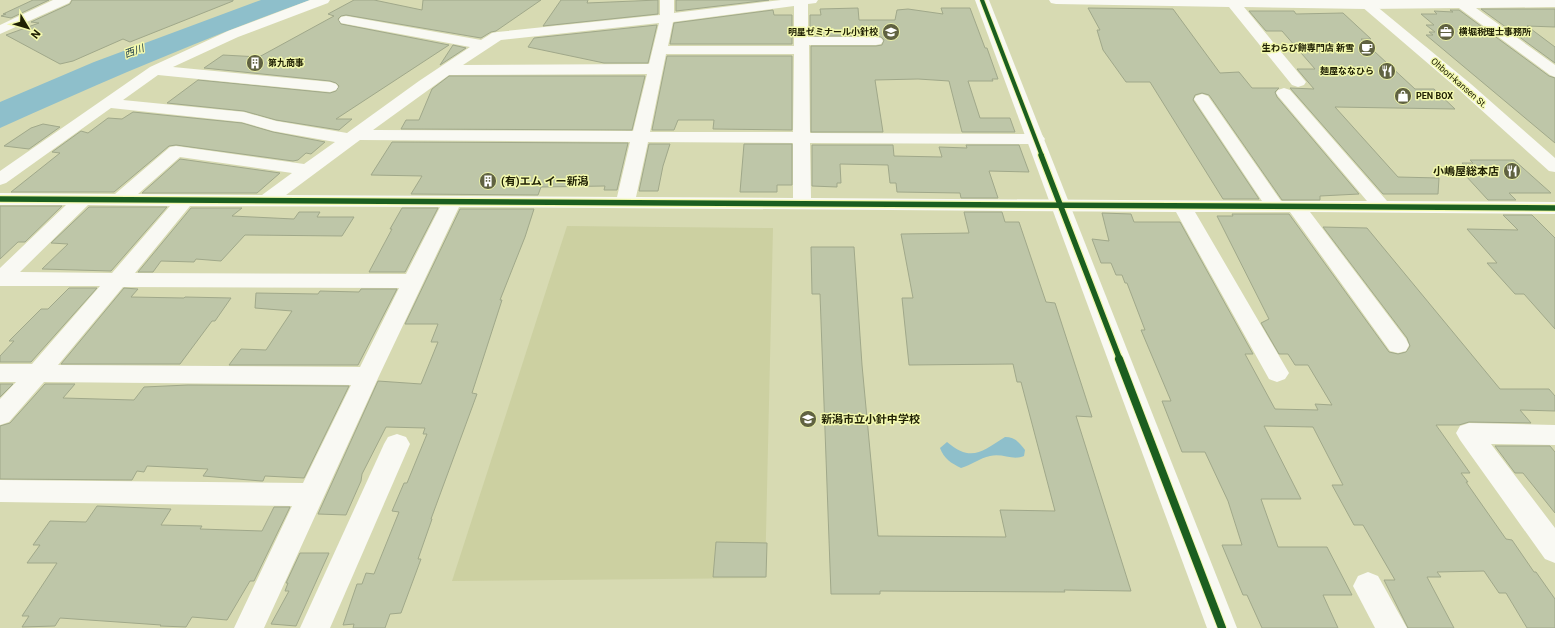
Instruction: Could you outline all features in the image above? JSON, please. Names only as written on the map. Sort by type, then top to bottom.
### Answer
[{"type":"street","points":[[0,30],[64,0]]},
{"type":"street","points":[[0,179],[155,70],[201,47],[323,0]]},
{"type":"street","points":[[625,203],[667,18],[667,0]]},
{"type":"street","points":[[982,0],[1222,628]]},
{"type":"street","points":[[1056,0],[1233,3],[1531,3],[1552,9]]},
{"type":"street","points":[[267,200],[447,70],[497,36],[667,18],[806,1],[801,45],[802,204]]},
{"type":"street","name":"Ohbori-kansen St.","points":[[1364,2],[1465,87],[1555,167]]},
{"type":"street","points":[[1464,2],[1555,72]]},
{"type":"street","points":[[1233,3],[1298,82]]},
{"type":"street","points":[[346,20],[483,45]]},
{"type":"street","points":[[660,50],[876,41]]},
{"type":"street","points":[[447,70],[656,69]]},
{"type":"street","points":[[155,70],[330,87]]},
{"type":"street","points":[[1284,93],[1382,207]]},
{"type":"street","points":[[1202,100],[1275,206]]},
{"type":"street","points":[[107,103],[244,117],[273,126],[354,137],[640,136],[1036,139]]},
{"type":"street","points":[[121,200],[176,151],[308,170]]},
{"type":"street","points":[[0,199],[1555,208]]},
{"type":"street","points":[[0,415],[38,373],[186,199]]},
{"type":"street","points":[[1,279],[82,200]]},
{"type":"street","points":[[249,628],[367,376],[452,202]]},
{"type":"street","points":[[1182,205],[1276,373]]},
{"type":"street","points":[[1295,206],[1398,345]]},
{"type":"street","points":[[1,279],[413,281]]},
{"type":"street","points":[[0,373],[367,376]]},
{"type":"street","points":[[1555,435],[1469,433],[1555,550]]},
{"type":"street","points":[[315,628],[397,444]]},
{"type":"street","points":[[0,491],[311,495]]},
{"type":"street","points":[[1368,586],[1392,628]]},
{"type":"green space","points":[[567,226],[773,228],[765,578],[452,581]]},
{"type":"water","name":"西川","points":[[261,0],[310,0],[154,61],[0,128],[0,102],[94,62]]},
{"type":"water","points":[[1005,437],[1012,438],[1019,442],[1025,450],[1024,456],[1016,458],[995,455],[983,458],[961,468],[948,460],[940,448],[947,442],[963,452],[977,453],[990,447]]},
{"type":"building","points":[[33,0],[49,0],[11,18],[1,16],[6,14],[3,14]]},
{"type":"building","points":[[72,0],[233,1],[130,42],[123,39],[73,61],[60,64],[6,35],[39,23],[31,22],[70,4]]},
{"type":"building","points":[[354,0],[374,0],[422,10],[423,0],[541,0],[496,31],[491,32],[481,38],[346,15],[341,16],[338,19],[341,24],[449,45],[336,119],[352,119],[339,130],[276,120],[244,111],[167,103],[198,80],[330,93],[336,91],[339,86],[330,81],[204,68],[223,55],[259,57],[334,16],[328,14]]},
{"type":"building","points":[[561,0],[588,0],[587,3],[658,0],[658,14],[543,26]]},
{"type":"building","points":[[676,0],[769,0],[676,11]]},
{"type":"building","points":[[858,8],[859,20],[895,20],[897,10],[908,9],[943,14],[941,8],[970,8],[998,79],[992,79],[993,81],[968,81],[980,118],[1010,118],[1015,132],[962,132],[949,81],[918,79],[875,80],[883,132],[811,132],[811,46],[876,46],[882,45],[884,40],[881,37],[876,36],[810,36],[810,15],[821,15],[820,9]]},
{"type":"building","points":[[1088,8],[1173,9],[1220,73],[1239,72],[1252,88],[1279,88],[1275,92],[1277,97],[1359,194],[1320,196],[1320,200],[1282,200],[1209,95],[1202,93],[1195,95],[1193,100],[1259,199],[1223,199],[1150,82],[1126,82],[1103,50],[1097,30],[1100,30]]},
{"type":"building","points":[[1481,9],[1555,9],[1555,27],[1527,26],[1555,47],[1555,63]]},
{"type":"building","points":[[773,10],[774,15],[792,15],[792,44],[670,44],[674,23]]},
{"type":"building","points":[[1450,10],[1459,10],[1549,76],[1555,78],[1555,143],[1426,35],[1433,35],[1429,32],[1435,32],[1426,25],[1434,25],[1421,14],[1437,14],[1434,11],[1453,12]]},
{"type":"building","points":[[1249,11],[1294,11],[1296,14],[1343,13],[1371,39],[1361,39],[1415,89],[1434,89],[1455,109],[1335,107],[1398,177],[1439,178],[1438,194],[1383,194],[1290,88],[1314,89],[1297,69],[1315,69],[1282,31],[1266,31]]},
{"type":"building","points":[[657,25],[648,63],[604,63],[528,47],[534,38]]},
{"type":"building","points":[[453,45],[466,48],[440,65]]},
{"type":"building","points":[[667,56],[792,56],[792,130],[713,129],[714,120],[678,120],[674,130],[652,130]]},
{"type":"building","points":[[449,76],[645,76],[632,130],[401,129],[406,120],[419,120],[432,89]]},
{"type":"building","points":[[133,112],[242,123],[273,132],[325,142],[311,154],[306,153],[298,160],[293,161],[176,145],[169,146],[114,192],[11,192],[60,153],[52,152],[81,131],[88,133],[108,118],[122,119]]},
{"type":"building","points":[[43,124],[60,127],[29,149],[4,146],[31,128]]},
{"type":"building","points":[[392,142],[628,143],[617,190],[604,190],[605,186],[541,187],[538,195],[411,194],[422,176],[371,175]]},
{"type":"building","points":[[649,144],[670,144],[663,166],[658,191],[639,191]]},
{"type":"building","points":[[744,144],[792,144],[792,185],[777,185],[777,192],[740,192]]},
{"type":"building","points":[[812,145],[893,145],[894,156],[942,157],[939,147],[967,148],[966,145],[1019,145],[1029,172],[989,171],[998,198],[961,198],[960,193],[897,192],[896,183],[890,183],[888,165],[840,164],[841,183],[837,183],[837,187],[812,186]]},
{"type":"building","points":[[180,159],[280,173],[257,193],[142,193]]},
{"type":"building","points":[[1470,160],[1514,160],[1551,193],[1509,193],[1516,200],[1488,200],[1465,175],[1474,175],[1462,163],[1473,163]]},
{"type":"building","points":[[0,206],[62,206],[25,242],[18,242],[0,259]]},
{"type":"building","points":[[89,207],[167,207],[111,271],[42,269],[68,244],[51,243]]},
{"type":"building","points":[[191,208],[242,208],[232,216],[294,219],[299,212],[320,212],[317,217],[354,217],[342,236],[245,235],[221,261],[196,259],[194,262],[161,261],[153,272],[138,272]]},
{"type":"building","points":[[402,208],[438,208],[405,272],[369,272],[392,229],[390,229]]},
{"type":"building","points":[[460,209],[534,209],[525,237],[500,300],[502,300],[472,393],[477,394],[431,519],[418,559],[421,559],[401,613],[390,614],[385,628],[353,628],[354,624],[343,625],[357,584],[362,584],[366,573],[374,574],[399,512],[392,511],[404,483],[407,483],[427,434],[423,434],[425,428],[386,427],[362,474],[361,481],[346,515],[318,514],[378,381],[421,384],[438,342],[431,342],[438,324],[405,324]]},
{"type":"building","points":[[964,212],[1002,212],[1005,222],[1019,222],[1046,302],[1055,303],[1092,417],[1076,416],[1131,591],[880,591],[880,594],[831,594],[820,294],[812,294],[811,247],[854,247],[862,365],[878,536],[1006,537],[1000,510],[1055,511],[1021,382],[1017,382],[1013,364],[909,365],[902,298],[913,298],[901,234],[969,233]]},
{"type":"building","points":[[1102,213],[1131,214],[1134,222],[1180,222],[1253,354],[1245,354],[1275,409],[1318,410],[1315,404],[1332,405],[1308,365],[1295,365],[1288,354],[1279,354],[1261,323],[1269,319],[1217,216],[1233,216],[1232,214],[1289,214],[1389,352],[1398,354],[1406,352],[1410,346],[1407,338],[1323,227],[1367,228],[1500,389],[1549,389],[1555,396],[1555,411],[1520,410],[1531,423],[1469,422],[1459,425],[1436,425],[1470,473],[1461,473],[1468,482],[1466,482],[1506,539],[1512,540],[1555,599],[1555,628],[1527,628],[1506,593],[1499,593],[1484,571],[1437,572],[1441,577],[1427,577],[1454,628],[1408,628],[1384,580],[1395,580],[1363,525],[1354,525],[1332,485],[1343,485],[1313,427],[1264,426],[1301,499],[1261,499],[1278,547],[1327,547],[1352,595],[1323,595],[1338,628],[1262,628],[1247,595],[1243,595],[1222,545],[1242,545],[1228,501],[1205,452],[1182,452],[1162,401],[1171,401],[1141,330],[1145,330],[1127,283],[1125,283],[1122,275],[1116,275],[1111,263],[1101,263],[1092,239],[1109,241]]},
{"type":"building","points":[[1503,215],[1532,215],[1555,238],[1555,329],[1524,294],[1515,294],[1487,263],[1497,263],[1467,229],[1518,230]]},
{"type":"building","points":[[69,288],[97,288],[31,362],[0,362],[0,356],[14,341],[9,341],[41,309],[48,309]]},
{"type":"building","points":[[124,288],[138,289],[131,297],[231,298],[215,321],[212,321],[180,364],[61,364]]},
{"type":"building","points":[[361,289],[397,289],[358,365],[229,365],[241,349],[266,350],[292,311],[255,308],[256,293],[318,294],[320,291],[359,292]]},
{"type":"building","points":[[0,384],[13,384],[0,397]]},
{"type":"building","points":[[45,384],[75,384],[63,398],[134,400],[144,387],[188,385],[349,386],[304,478],[265,476],[263,481],[261,481],[203,476],[208,469],[147,466],[144,472],[137,471],[132,480],[0,479],[0,426],[10,423]]},
{"type":"building","points":[[1495,446],[1550,446],[1555,452],[1555,513],[1523,473],[1515,473]]},
{"type":"building","points":[[97,506],[171,509],[161,525],[202,526],[200,529],[262,531],[274,507],[290,507],[254,581],[250,581],[227,620],[192,617],[186,627],[60,618],[55,626],[22,627],[29,616],[22,616],[57,563],[27,563],[40,545],[33,545],[50,521],[86,522]]},
{"type":"building","points":[[716,542],[767,543],[766,577],[713,577]]},
{"type":"building","points":[[300,553],[329,553],[296,626],[271,624],[289,591],[285,591],[288,583],[286,583]]},
{"type":"cycle path","points":[[982,0],[1222,628]]},
{"type":"cycle path","points":[[0,199],[1555,208]]},
{"type":"place","name":"明星ゼミナール小針校","points":[[891,32]]},
{"type":"place","name":"横堀税理士事務所","points":[[1446,32]]},
{"type":"place","name":"生わらび餅専門店 新雪","points":[[1367,48]]},
{"type":"place","name":"第九商事","points":[[255,63]]},
{"type":"place","name":"麺屋ななひら","points":[[1387,71]]},
{"type":"place","name":"PEN BOX","points":[[1403,96]]},
{"type":"place","name":"小嶋屋総本店","points":[[1512,171]]},
{"type":"place","name":"(有)エム イー新潟","points":[[488,181]]},
{"type":"place","name":"新潟市立小針中学校","points":[[808,419]]}]
